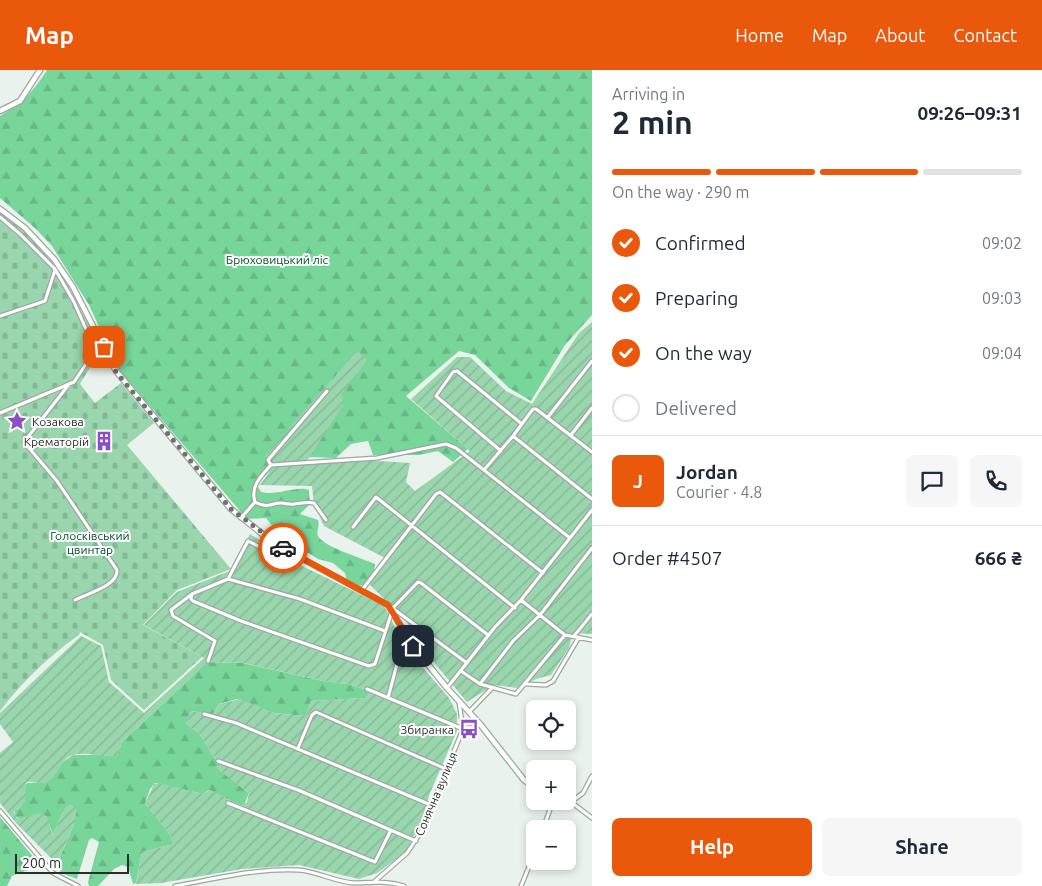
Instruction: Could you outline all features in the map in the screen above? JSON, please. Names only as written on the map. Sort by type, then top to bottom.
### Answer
[{"type":"street","points":[[0,111],[20,100],[40,70]]},
{"type":"street","points":[[0,209],[25,228],[54,259],[81,300],[116,372],[231,509],[276,544],[388,605],[467,663]]},
{"type":"street","points":[[0,216],[55,269],[74,302],[92,345],[90,358],[76,379],[0,413]]},
{"type":"street","points":[[0,316],[44,302],[48,297],[55,269]]},
{"type":"street","points":[[548,417],[592,361]]},
{"type":"street","points":[[501,451],[437,398],[436,394],[447,379],[453,372],[457,371],[522,424]]},
{"type":"street","points":[[70,383],[24,442],[62,488],[117,570],[117,577],[110,584],[76,600]]},
{"type":"street","points":[[271,465],[268,460],[327,391]]},
{"type":"street","points":[[571,435],[592,408]]},
{"type":"street","points":[[484,470],[533,409],[548,417],[592,452]]},
{"type":"street","points":[[513,436],[592,499]]},
{"type":"street","points":[[326,520],[314,503],[303,501],[291,505],[280,502],[272,506],[263,506],[255,502],[252,493],[258,479],[271,465],[377,458],[446,444],[456,448],[570,538]]},
{"type":"street","points":[[362,590],[436,494],[440,492],[542,573]]},
{"type":"street","points":[[354,526],[376,497],[515,608]]},
{"type":"street","points":[[241,518],[255,502]]},
{"type":"street","points":[[446,688],[488,635],[515,608],[592,510]]},
{"type":"street","points":[[228,579],[248,541],[268,550],[276,544]]},
{"type":"street","points":[[480,684],[522,630],[540,615],[592,548]]},
{"type":"street","points":[[208,661],[215,641],[171,613],[173,607],[192,594],[228,579],[300,599],[385,631]]},
{"type":"street","points":[[192,594],[191,599],[194,601],[241,621],[369,666],[375,664],[393,610],[414,585],[422,583],[488,635]]},
{"type":"street","points":[[521,600],[565,635],[592,640]]},
{"type":"street","points":[[393,610],[408,637],[446,688],[468,712],[471,721]]},
{"type":"street","points":[[574,636],[592,614]]},
{"type":"street","points":[[461,671],[480,684],[516,694],[565,635]]},
{"type":"street","points":[[388,698],[397,664],[408,637]]},
{"type":"street","points":[[525,684],[546,686],[553,681],[579,637]]},
{"type":"street","points":[[462,714],[468,712],[493,687]]},
{"type":"street","points":[[367,689],[463,729],[471,721]]},
{"type":"street","name":"Сонячна вулиця","points":[[375,881],[407,853],[416,841],[463,729],[462,714],[458,702]]},
{"type":"street","points":[[298,748],[312,715],[316,712],[446,769]]},
{"type":"street","points":[[204,714],[221,717],[431,805]]},
{"type":"street","points":[[463,722],[479,723],[526,781]]},
{"type":"street","points":[[218,761],[277,781],[416,841]]},
{"type":"street","points":[[576,797],[582,793],[592,776]]},
{"type":"street","points":[[228,803],[375,862],[391,830]]},
{"type":"street","points":[[576,806],[592,818]]},
{"type":"street","points":[[0,811],[53,873],[78,886]]},
{"type":"street","points":[[175,886],[255,872],[299,870],[352,883],[375,881],[404,886]]},
{"type":"street","points":[[521,886],[528,870]]},
{"type":"green space","name":"Брюховицький ліс","points":[[47,70],[592,70],[592,315],[565,345],[531,401],[509,388],[475,355],[459,351],[406,396],[468,449],[453,462],[438,451],[419,455],[373,455],[368,441],[351,444],[336,458],[311,457],[284,462],[275,467],[257,485],[261,492],[267,493],[299,489],[309,490],[310,504],[300,514],[318,520],[318,536],[321,540],[335,548],[375,564],[374,571],[363,585],[359,586],[347,581],[345,573],[333,563],[318,559],[305,551],[284,546],[284,541],[266,518],[247,519],[119,370],[89,305],[52,246],[36,229],[0,198],[0,116],[26,96],[37,85]]},
{"type":"green space","name":"Голосківський цвинтар","points":[[0,211],[26,233],[48,258],[92,331],[96,340],[97,350],[93,363],[80,384],[95,403],[121,383],[154,423],[127,445],[231,569],[177,590],[143,625],[202,657],[144,710],[111,680],[103,645],[80,632],[79,635],[36,670],[0,711]]},
{"type":"green space","points":[[592,322],[592,634],[573,633],[569,648],[551,675],[536,679],[518,688],[494,685],[467,702],[431,659],[404,618],[369,584],[385,558],[324,526],[314,504],[312,486],[260,485],[271,470],[265,456],[357,351],[367,360],[342,393],[343,405],[305,464],[363,460],[410,463],[406,482],[415,491],[470,451],[411,399],[457,357],[470,357],[506,391],[532,404],[579,333]]},
{"type":"green space","points":[[250,534],[296,563],[384,606],[406,648],[449,698],[457,714],[457,731],[430,793],[420,825],[405,853],[377,873],[359,879],[299,865],[242,869],[161,883],[136,884],[142,852],[174,844],[167,830],[145,804],[154,784],[162,784],[203,794],[210,790],[242,806],[247,802],[249,793],[218,769],[216,760],[199,733],[186,724],[191,711],[213,714],[219,704],[240,699],[274,713],[305,716],[311,701],[365,698],[370,694],[367,690],[348,684],[323,681],[244,663],[207,662],[121,743],[121,750],[117,755],[73,755],[62,763],[55,775],[46,783],[26,783],[25,802],[14,812],[16,818],[41,814],[48,819],[53,835],[65,808],[70,804],[77,809],[74,824],[57,864],[16,823],[0,803],[0,753],[13,742],[0,724],[0,713],[81,636],[101,646],[109,682],[144,713],[204,658],[144,625],[177,592],[232,570]]},
{"type":"green space","points":[[207,662],[243,663],[323,681],[348,684],[367,690],[370,694],[365,698],[311,701],[305,716],[274,713],[237,699],[219,704],[213,714],[191,711],[186,724],[199,733],[216,760],[218,769],[249,793],[244,805],[240,805],[209,790],[203,794],[155,783],[150,789],[145,804],[167,830],[174,844],[142,852],[136,883],[133,884],[128,867],[122,865],[114,869],[98,886],[89,886],[88,882],[99,842],[92,838],[89,840],[77,879],[61,873],[58,862],[74,824],[63,812],[53,835],[46,816],[15,817],[15,811],[24,801],[27,783],[47,782],[63,762],[73,755],[117,755],[121,750],[121,743]]},
{"type":"green space","points":[[0,817],[40,865],[12,876],[7,886],[0,886]]},
{"type":"way so far","points":[[104,347],[116,372],[231,509],[283,548]]},
{"type":"place","name":"Козакова","points":[[17,421]]},
{"type":"place","name":"Крематорій","points":[[104,441]]},
{"type":"place","name":"Збиранка","points":[[469,729]]},
{"type":"route","points":[[283,548],[388,605],[413,646]]}]
